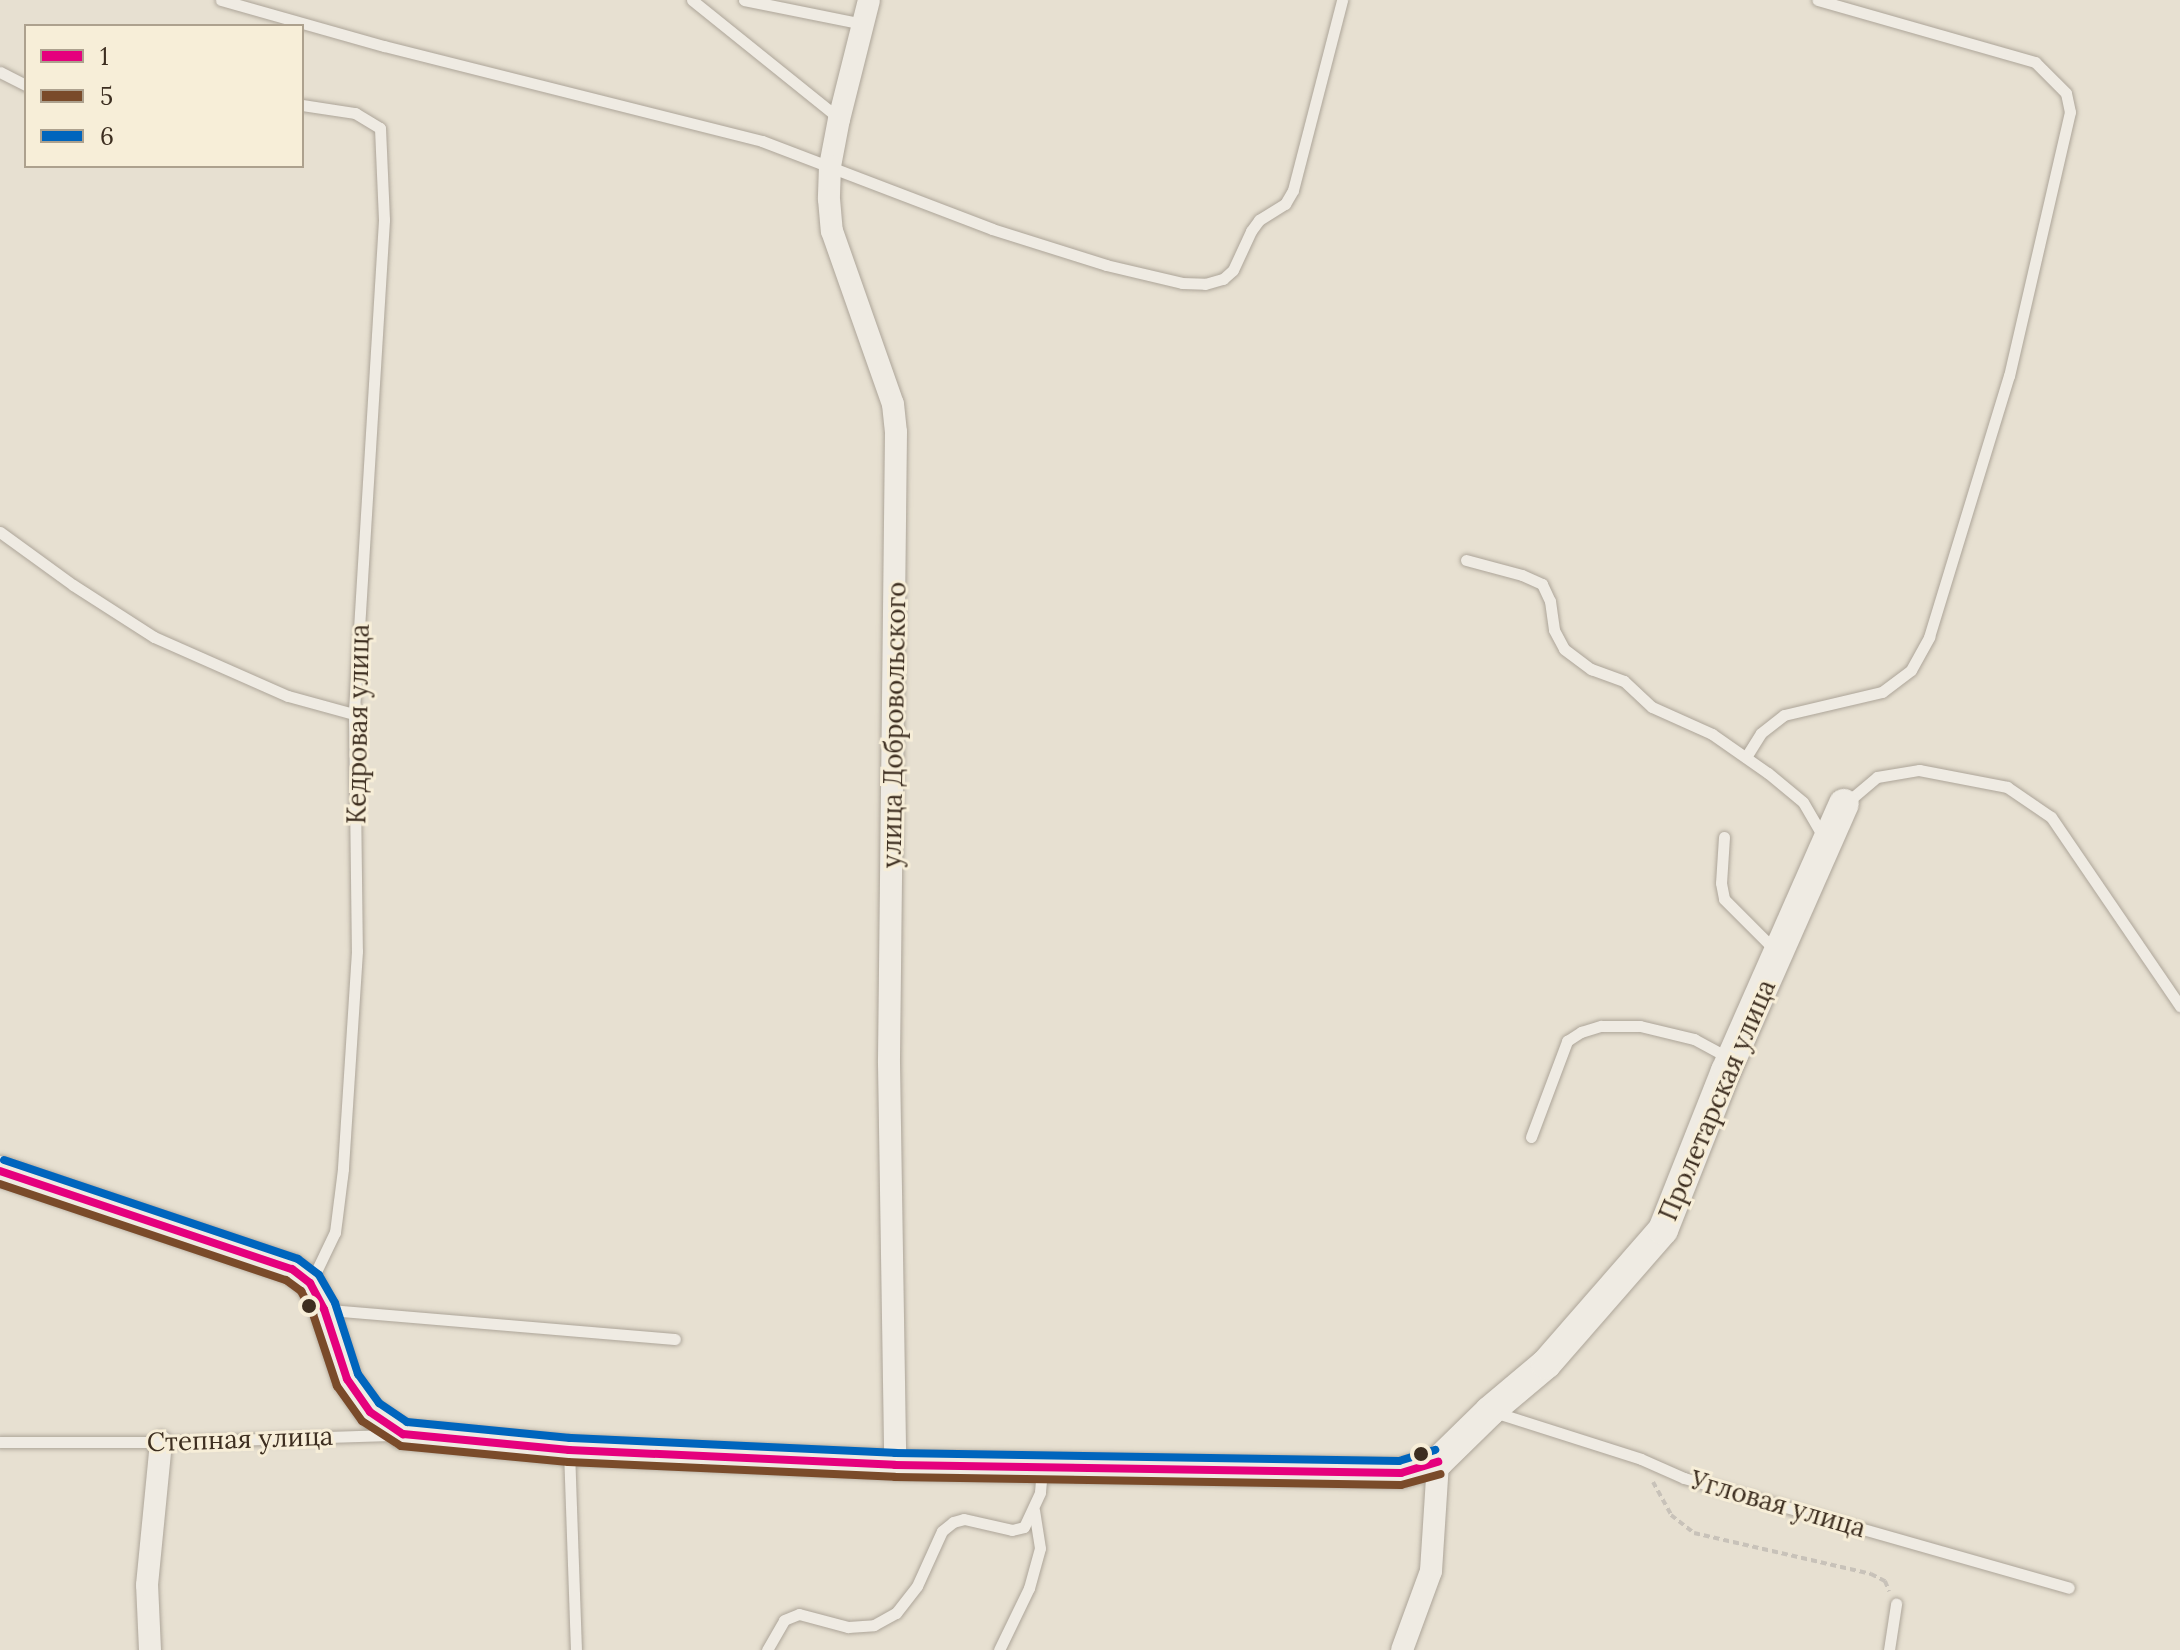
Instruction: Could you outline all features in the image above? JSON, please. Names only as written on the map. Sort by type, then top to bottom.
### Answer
[{"type":"street","name":"улица Добровольского","points":[[869,0],[830,166],[832,231],[893,404],[896,432],[889,1063],[895,1465]]},
{"type":"street","name":"Пролетарская улица","points":[[1438,1462],[1490,1411],[1546,1364],[1663,1230],[1731,1059],[1780,955],[1844,804]]},
{"type":"street","points":[[0,1171],[292,1269],[317,1296],[347,1379],[370,1412],[403,1434]]},
{"type":"street","name":"Степная улица","points":[[403,1434],[569,1450],[895,1465],[1401,1473],[1438,1462]]},
{"type":"street","points":[[150,1650],[147,1585],[161,1442]]},
{"type":"street","points":[[1402,1650],[1431,1571],[1438,1462]]},
{"type":"lane","points":[[221,0],[384,46],[762,141],[992,229],[1106,265],[1182,283],[1205,284],[1223,279],[1233,270],[1259,220],[1285,204],[1293,190],[1342,0]]},
{"type":"lane","points":[[692,0],[839,119]]},
{"type":"lane","points":[[744,0],[863,24]]},
{"type":"lane","points":[[1746,757],[1761,733],[1784,715],[1882,692],[1911,670],[1929,637],[2009,376],[2070,112],[2066,93],[2035,62],[1818,0]]},
{"type":"lane","points":[[0,72],[24,84]]},
{"type":"lane","name":"Кедровая улица","points":[[304,105],[355,113],[380,128],[384,220],[354,714],[357,951],[343,1169],[335,1232],[317,1296]]},
{"type":"lane","points":[[0,532],[73,585],[154,637],[288,696],[354,714]]},
{"type":"lane","points":[[1466,560],[1522,575],[1542,584],[1550,601],[1554,630],[1564,649],[1591,669],[1624,681],[1652,707],[1712,734],[1746,757],[1803,802],[1827,844]]},
{"type":"lane","points":[[1844,804],[1877,777],[1919,770],[2007,787],[2051,817],[2180,1006]]},
{"type":"lane","points":[[1724,837],[1721,883],[1724,899],[1780,955]]},
{"type":"lane","points":[[1531,1137],[1567,1041],[1581,1032],[1601,1026],[1640,1026],[1694,1039],[1731,1059]]},
{"type":"lane","points":[[317,1296],[675,1339]]},
{"type":"lane","name":"Угловая улица","points":[[1490,1411],[1641,1459],[1684,1478],[2069,1588]]},
{"type":"lane","name":"Степная улица","points":[[0,1442],[161,1442],[403,1434]]},
{"type":"lane","points":[[569,1450],[576,1650]]},
{"type":"lane","points":[[767,1650],[784,1620],[799,1614],[848,1627],[874,1625],[896,1613],[917,1586],[942,1531],[953,1522],[964,1519],[1012,1530],[1024,1527],[1034,1509],[1042,1468]]},
{"type":"lane","points":[[999,1650],[1029,1588],[1040,1548],[1034,1509]]},
{"type":"lane","points":[[1889,1650],[1896,1604]]},
{"type":"path","points":[[1641,1459],[1680,1526],[1694,1533],[1871,1574],[1885,1581],[1896,1604]]},
{"type":"transit line","name":"6","points":[[4,1160],[298,1259],[319,1275],[335,1303],[358,1374],[379,1403],[407,1422],[570,1438],[895,1453],[1399,1461],[1435,1450]]},
{"type":"transit line","name":"1","points":[[0,1171],[292,1269],[310,1283],[324,1309],[347,1379],[370,1412],[403,1434],[569,1450],[895,1465],[1401,1473],[1438,1462]]},
{"type":"transit line","name":"5","points":[[0,1184],[286,1280],[301,1291],[313,1314],[337,1386],[362,1421],[401,1446],[568,1462],[895,1477],[1401,1485],[1441,1474]]}]
